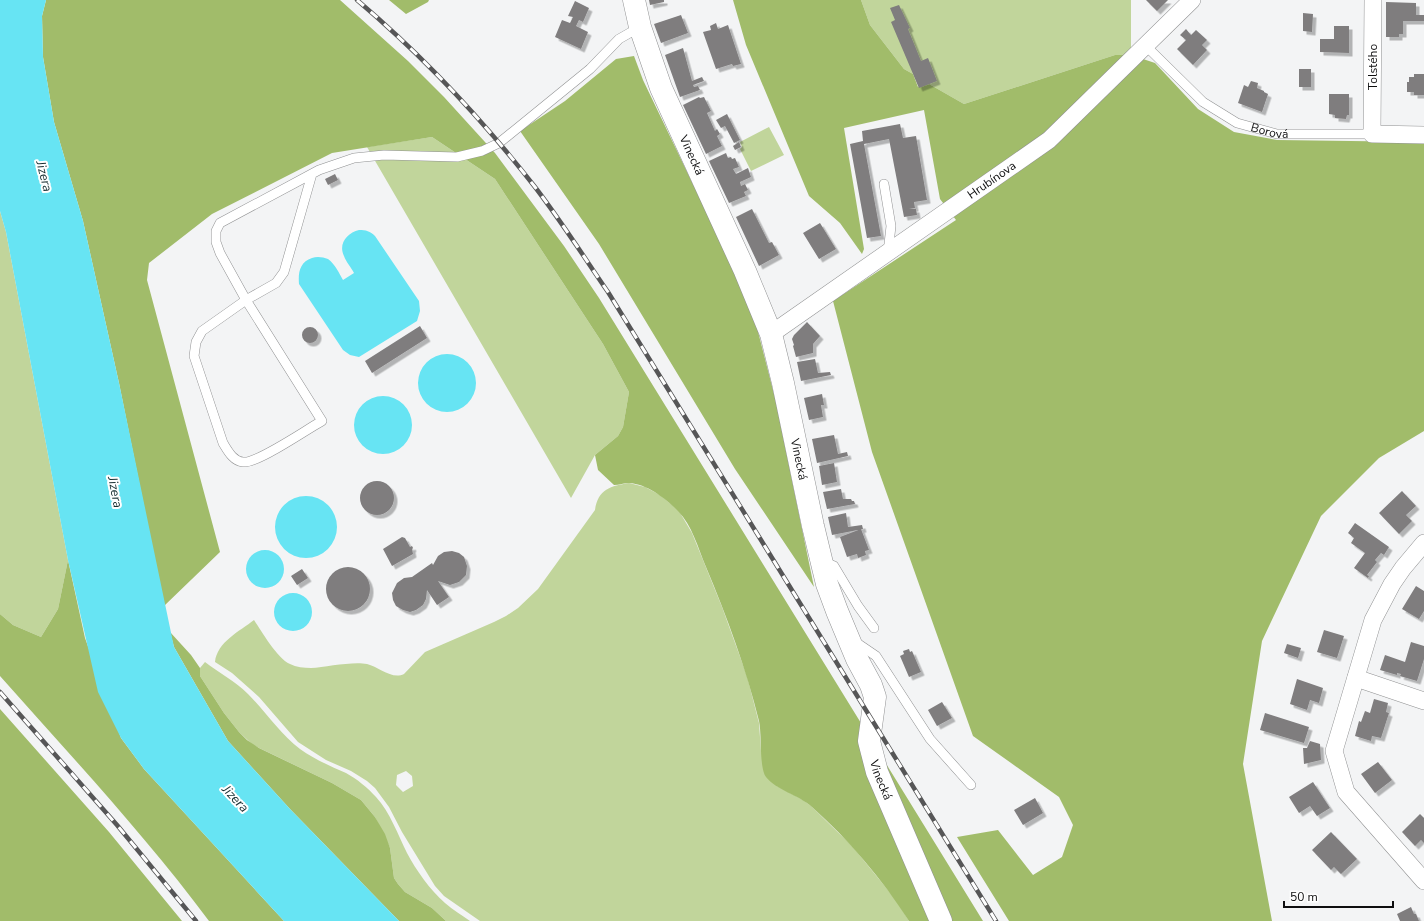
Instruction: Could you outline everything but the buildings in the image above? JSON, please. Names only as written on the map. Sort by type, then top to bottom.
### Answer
[{"type":"street","name":"Vinecká","points":[[634,0],[640,27],[661,88],[745,271],[771,334],[821,561],[834,605],[857,658],[871,685],[875,697],[869,741],[877,772],[942,921]]},
{"type":"street","name":"Hrubínova","points":[[771,334],[1049,140],[1192,0]]},
{"type":"street","name":"Tolstého","points":[[1372,134],[1373,0]]},
{"type":"street","name":"Borová","points":[[1372,134],[1424,135]]},
{"type":"street","points":[[1424,543],[1403,568],[1373,620],[1334,751],[1346,792],[1424,881]]},
{"type":"street","points":[[1356,678],[1424,701]]},
{"type":"lane","points":[[312,174],[284,272],[276,283],[246,300],[202,331],[196,342],[194,356],[223,444],[231,455],[242,462],[256,460],[322,421],[246,300],[220,253],[216,242],[216,231],[220,223],[319,170],[354,158],[384,155],[457,157],[482,152],[499,142],[590,69],[619,39],[640,27]]},
{"type":"lane","name":"Borová","points":[[1145,45],[1203,102],[1237,123],[1277,134],[1372,134]]},
{"type":"lane","points":[[884,184],[891,226],[888,253]]},
{"type":"lane","points":[[821,561],[834,566],[858,606],[874,628]]},
{"type":"lane","points":[[848,636],[876,656],[930,739],[971,785]]},
{"type":"green space","points":[[46,0],[340,0],[408,61],[444,97],[495,153],[564,246],[599,298],[983,921],[909,921],[888,890],[852,846],[812,807],[801,799],[770,782],[766,777],[762,766],[759,721],[736,643],[687,523],[673,506],[655,492],[636,484],[627,483],[614,485],[598,470],[595,455],[618,436],[623,427],[629,392],[603,344],[495,179],[432,137],[332,153],[212,214],[149,263],[147,280],[220,552],[164,606],[119,383],[83,221],[54,122],[43,57],[42,16]]},
{"type":"green space","points":[[389,0],[429,0],[406,14]]},
{"type":"green space","points":[[733,0],[861,0],[870,25],[904,69],[913,74],[918,87],[929,84],[964,104],[1115,55],[1131,55],[1155,63],[1198,109],[1234,132],[1277,140],[1424,142],[1424,431],[1379,458],[1321,516],[1262,641],[1243,764],[1272,921],[1009,921],[957,837],[998,830],[1033,875],[1062,857],[1073,825],[1059,797],[973,736],[872,452],[833,301],[956,220],[940,199],[924,110],[844,128],[864,249],[862,254],[840,223],[809,196],[746,45]]},
{"type":"green space","points":[[861,0],[1131,0],[1131,55],[1115,55],[964,104],[929,84],[919,88],[913,74],[904,69],[870,25]]},
{"type":"green space","points":[[634,56],[643,80],[725,251],[754,316],[775,398],[814,587],[735,469],[599,244],[520,131],[565,101],[616,59]]},
{"type":"green space","points":[[769,127],[784,155],[751,171],[740,149],[742,147],[740,142]]},
{"type":"green space","points":[[432,137],[495,179],[603,344],[629,392],[623,427],[618,436],[595,455],[571,498],[367,147]]},
{"type":"green space","points":[[0,211],[6,232],[68,560],[58,609],[41,637],[13,625],[0,614]]},
{"type":"green space","points":[[629,483],[645,487],[660,495],[679,511],[692,533],[722,607],[747,676],[759,723],[761,751],[777,786],[811,806],[852,846],[896,900],[909,921],[480,921],[444,896],[435,886],[402,832],[389,807],[375,788],[351,771],[326,760],[298,742],[259,697],[232,673],[215,662],[220,649],[225,643],[254,620],[275,651],[285,661],[292,665],[311,668],[361,663],[390,674],[404,674],[425,652],[494,622],[518,608],[538,589],[595,510],[599,497],[602,493],[611,487]],"holes":[[[406,771],[412,776],[413,786],[403,792],[396,785],[397,775]]]},
{"type":"green space","points":[[68,560],[85,638],[121,738],[144,769],[284,921],[209,921],[185,889],[133,827],[0,676],[0,614],[13,625],[41,637],[58,609]]},
{"type":"green space","points":[[170,632],[191,655],[200,668],[200,676],[224,713],[247,740],[259,748],[332,783],[361,800],[375,817],[385,834],[390,848],[394,878],[398,884],[405,892],[432,908],[446,921],[399,921],[290,809],[228,741],[174,647]]},
{"type":"green space","points":[[205,662],[243,689],[286,737],[300,749],[316,759],[350,775],[369,790],[381,803],[407,853],[424,880],[445,903],[470,921],[446,921],[432,908],[405,892],[394,878],[390,848],[375,817],[361,800],[332,783],[253,745],[239,732],[224,713],[200,676],[200,668]]},
{"type":"green space","points":[[0,709],[109,832],[182,921],[0,921]]},
{"type":"water","name":"Jizera","points":[[0,0],[46,0],[42,16],[43,57],[54,122],[83,221],[119,383],[174,647],[228,741],[290,809],[399,921],[284,921],[144,769],[121,738],[98,692],[68,560],[6,232],[0,211]]},
{"type":"water","points":[[359,230],[368,231],[375,236],[419,301],[420,311],[417,321],[359,357],[350,355],[343,350],[299,284],[299,280],[302,265],[308,260],[316,257],[328,259],[337,269],[343,280],[354,273],[342,252],[342,247],[347,236]]},
{"type":"water","points":[[441,354],[453,354],[468,362],[476,377],[476,389],[468,404],[453,412],[441,412],[426,404],[418,389],[418,377],[426,362]]},
{"type":"water","points":[[377,396],[389,396],[404,404],[412,419],[412,431],[404,446],[389,454],[377,454],[362,446],[354,431],[354,419],[362,404]]},
{"type":"water","points":[[306,496],[318,499],[328,505],[334,515],[337,527],[334,539],[328,549],[318,555],[306,558],[294,555],[284,549],[278,539],[275,527],[278,515],[284,505],[294,499]]},
{"type":"water","points":[[261,550],[269,550],[279,555],[283,562],[283,576],[279,583],[269,588],[261,588],[251,583],[249,580],[246,573],[246,565],[251,555],[254,553]]},
{"type":"water","points":[[289,593],[297,593],[307,598],[311,605],[311,619],[307,626],[297,631],[289,631],[279,626],[277,623],[274,616],[274,608],[279,598],[282,596]]},
{"type":"railway","points":[[357,0],[405,43],[473,113],[535,187],[563,226],[608,292],[996,921]]},
{"type":"railway","points":[[0,692],[117,825],[196,921]]}]
